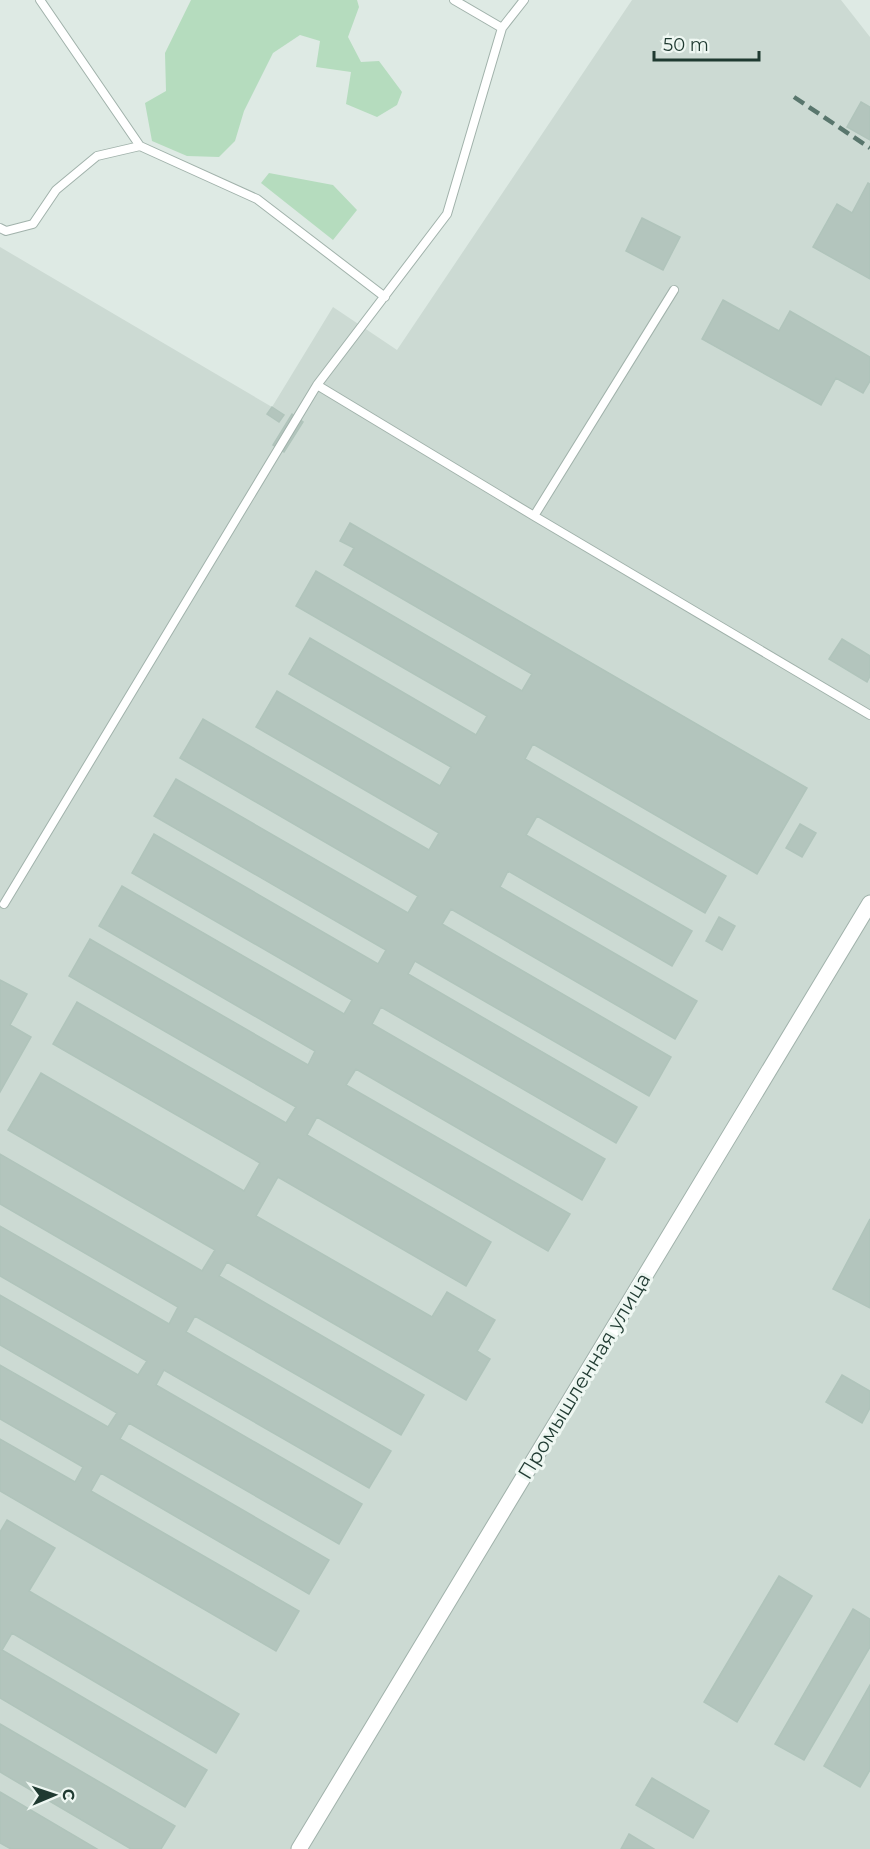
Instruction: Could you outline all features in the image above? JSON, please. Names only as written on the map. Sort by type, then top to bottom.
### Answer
[{"type":"street","name":"Промышленная улица","points":[[299,1849],[870,903]]},
{"type":"lane","points":[[40,0],[140,146],[257,199],[385,297]]},
{"type":"lane","points":[[454,0],[502,28]]},
{"type":"lane","points":[[4,904],[317,385],[447,214],[502,28],[524,0]]},
{"type":"lane","points":[[0,228],[6,231],[33,224],[56,190],[98,156],[140,146]]},
{"type":"lane","points":[[534,516],[674,290]]},
{"type":"lane","points":[[317,385],[870,715]]},
{"type":"shaded area","points":[[632,0],[841,0],[870,37],[870,1849],[0,1849],[0,247],[272,407],[333,307],[397,350]]},
{"type":"green space","points":[[191,0],[357,0],[359,7],[348,37],[361,62],[379,61],[402,92],[397,105],[377,117],[346,104],[351,72],[316,67],[320,41],[300,35],[273,53],[244,111],[235,141],[219,157],[187,156],[152,141],[145,103],[166,91],[165,53]]},
{"type":"green space","points":[[269,173],[333,185],[357,210],[333,240],[261,183]]},
{"type":"building","points":[[861,102],[870,107],[870,140],[847,127]]},
{"type":"building","points":[[868,183],[870,184],[870,279],[813,247],[837,204],[852,213]]},
{"type":"building","points":[[642,218],[680,237],[663,270],[626,251]]},
{"type":"building","points":[[723,300],[779,331],[790,311],[870,357],[870,381],[863,393],[836,378],[821,405],[702,339]]},
{"type":"building","points":[[272,407],[284,415],[279,422],[267,414]]},
{"type":"building","points":[[292,414],[303,422],[284,452],[273,445]]},
{"type":"building","points":[[350,523],[807,788],[757,874],[533,744],[525,759],[726,876],[705,913],[537,816],[526,835],[692,931],[672,966],[508,871],[500,887],[697,1001],[675,1039],[451,909],[442,924],[671,1057],[649,1096],[415,961],[408,974],[637,1107],[616,1143],[381,1007],[372,1024],[605,1159],[582,1200],[356,1069],[346,1085],[570,1214],[548,1251],[317,1117],[307,1135],[491,1242],[466,1286],[278,1177],[256,1216],[432,1317],[447,1292],[495,1320],[477,1351],[490,1359],[466,1400],[227,1262],[219,1276],[424,1395],[401,1435],[195,1316],[186,1332],[391,1451],[369,1488],[164,1370],[156,1385],[362,1504],[339,1544],[129,1423],[120,1439],[329,1560],[309,1594],[101,1473],[91,1491],[299,1611],[276,1651],[0,1491],[0,1439],[75,1482],[83,1467],[0,1419],[0,1365],[108,1427],[117,1413],[0,1345],[0,1295],[138,1375],[147,1361],[0,1276],[0,1226],[169,1324],[178,1307],[0,1204],[0,1154],[202,1271],[215,1250],[8,1130],[41,1073],[244,1191],[260,1163],[53,1044],[77,1002],[286,1123],[296,1107],[69,976],[90,939],[308,1065],[315,1051],[99,926],[122,886],[344,1014],[352,1000],[132,873],[154,834],[378,964],[386,950],[154,816],[176,779],[408,913],[418,896],[180,758],[203,719],[429,850],[439,833],[256,727],[277,691],[440,786],[451,767],[289,674],[310,638],[476,735],[487,716],[296,606],[316,571],[522,691],[532,674],[344,565],[354,548],[340,541]]},
{"type":"building","points":[[842,639],[870,656],[870,676],[867,682],[829,659]]},
{"type":"building","points":[[800,824],[816,833],[802,857],[786,848]]},
{"type":"building","points":[[719,917],[735,926],[722,950],[706,941]]},
{"type":"building","points":[[0,980],[27,994],[10,1025],[31,1037],[0,1092]]},
{"type":"building","points":[[870,1219],[870,1308],[833,1289]]},
{"type":"building","points":[[842,1375],[870,1391],[870,1408],[862,1423],[826,1402]]},
{"type":"building","points":[[7,1520],[55,1548],[29,1591],[239,1714],[216,1753],[12,1633],[2,1650],[207,1770],[185,1807],[0,1698],[0,1532]]},
{"type":"building","points":[[779,1576],[812,1596],[737,1722],[704,1702]]},
{"type":"building","points":[[853,1609],[870,1619],[870,1647],[804,1760],[775,1744]]},
{"type":"building","points":[[870,1685],[870,1770],[860,1787],[824,1766]]},
{"type":"building","points":[[0,1724],[175,1826],[161,1849],[131,1849],[0,1772]]},
{"type":"building","points":[[652,1778],[709,1811],[693,1838],[636,1805]]},
{"type":"building","points":[[0,1792],[97,1849],[11,1849],[0,1843]]},
{"type":"building","points":[[629,1834],[654,1849],[621,1849]]},
{"type":"railway","points":[[794,97],[870,148]]}]
